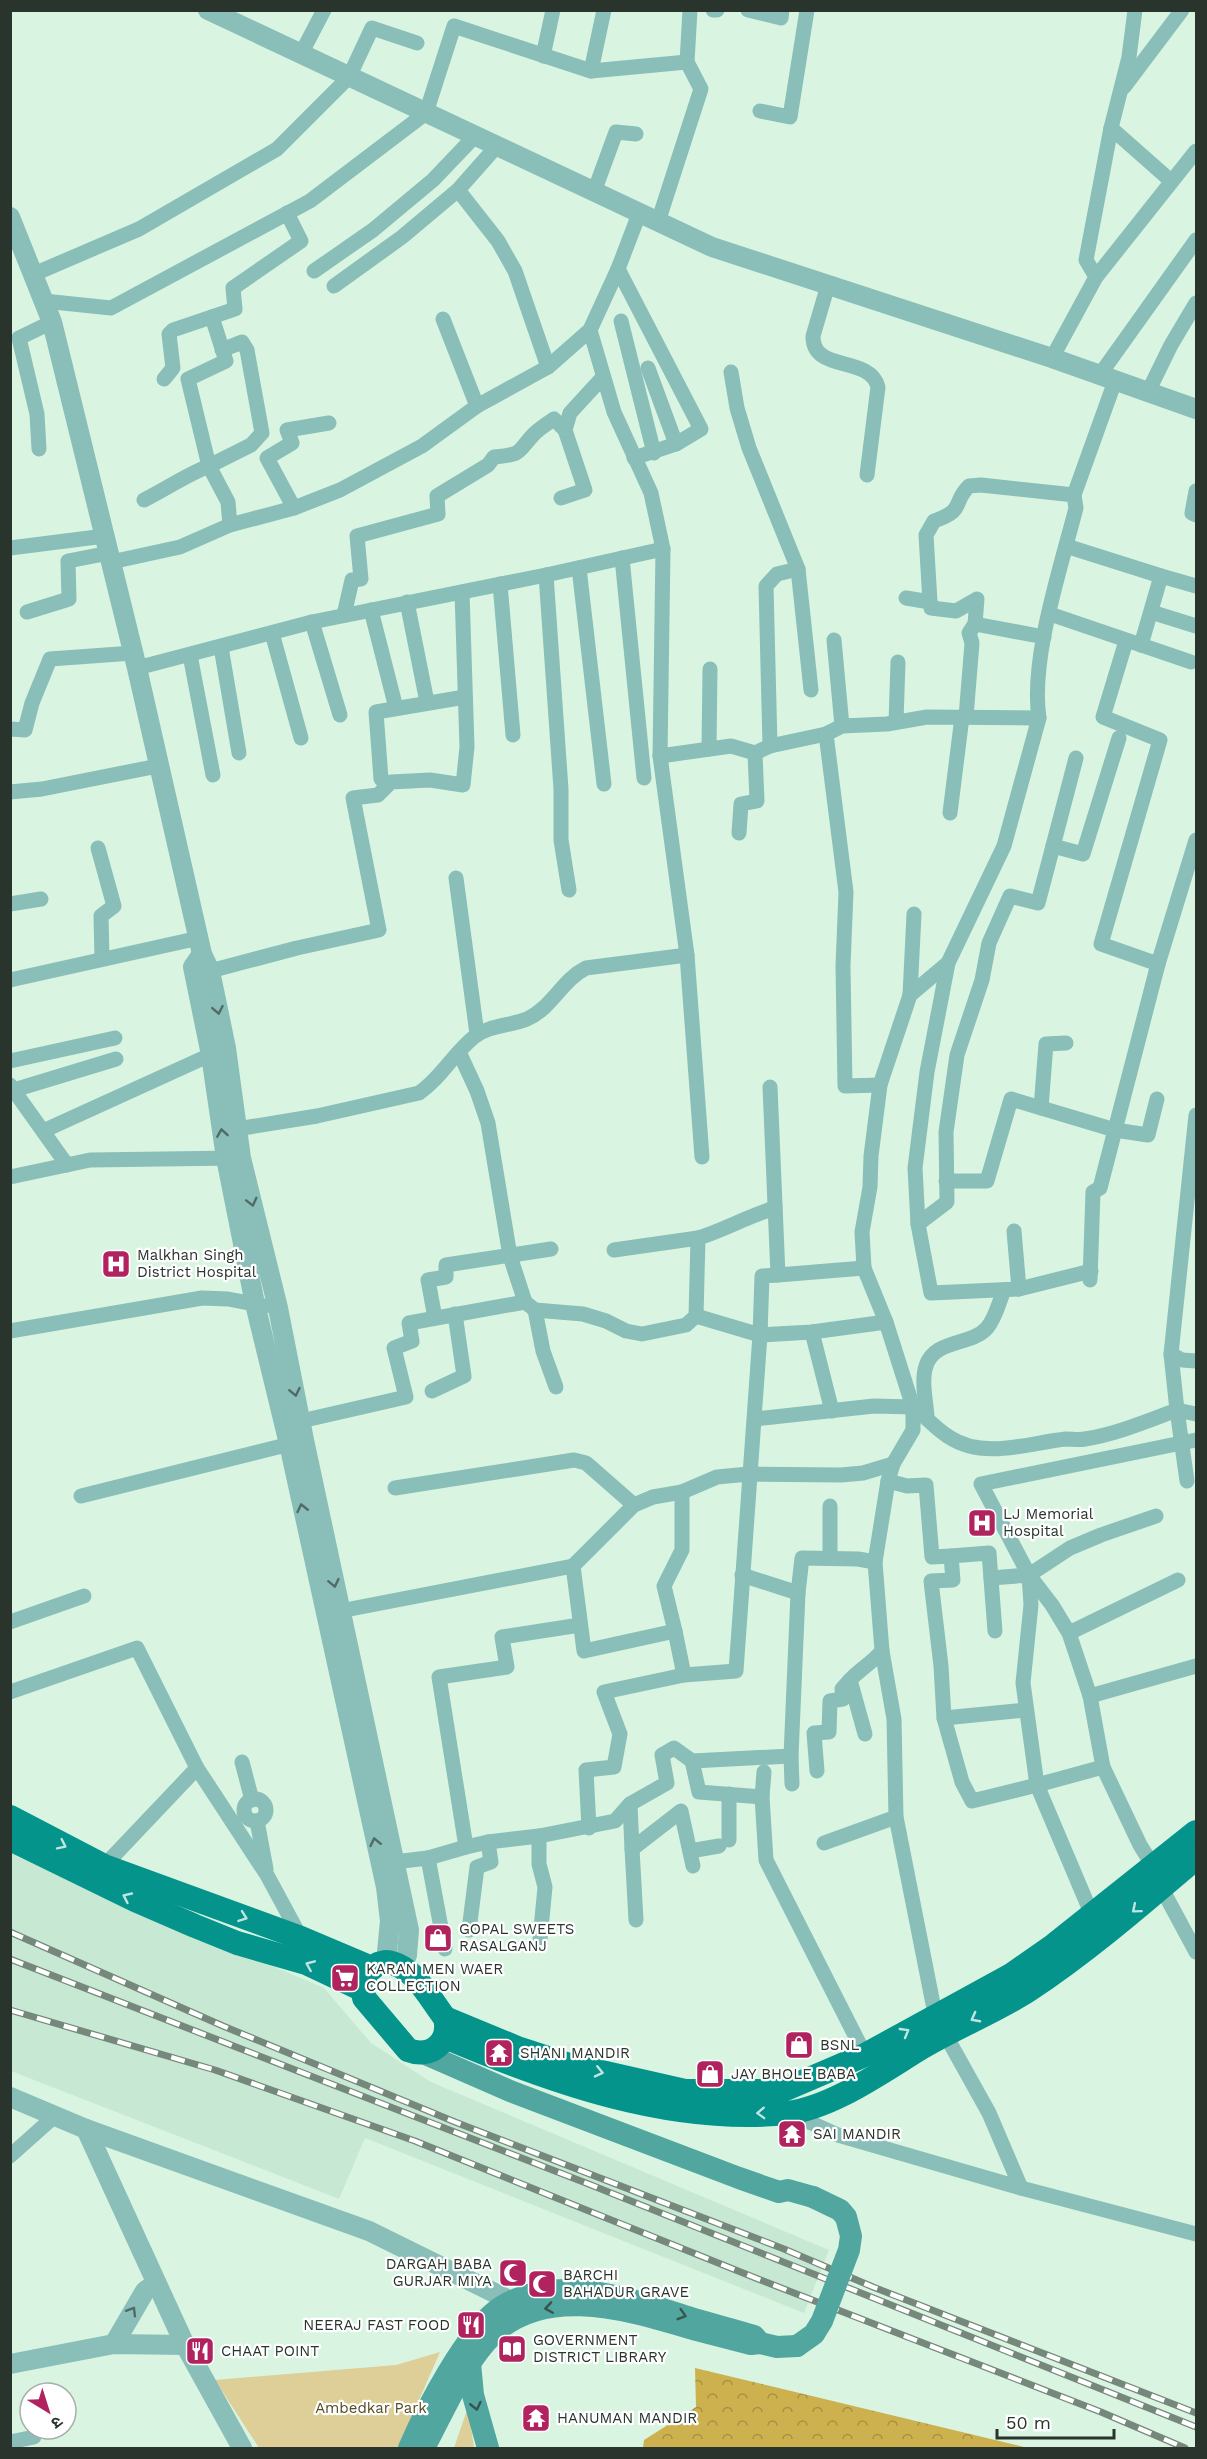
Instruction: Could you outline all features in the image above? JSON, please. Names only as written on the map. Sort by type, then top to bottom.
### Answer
[{"type":"main road","points":[[10,1817],[104,1866],[301,1938],[381,1972],[438,2039],[517,2080],[784,2181],[789,2190],[813,2197],[840,2210],[846,2217],[851,2236],[849,2250],[822,2322],[814,2334],[797,2346],[777,2347],[760,2343],[751,2344],[613,2308],[576,2305],[540,2309],[518,2316],[494,2334],[470,2363],[424,2448]]},
{"type":"main road","points":[[381,1972],[369,2004],[408,2050],[438,2039],[520,2049],[566,2064],[685,2091],[781,2091],[940,2024],[1029,1990],[1131,1913],[1157,1877],[1197,1832]]},
{"type":"main road","points":[[10,1839],[175,1918],[237,1943],[306,1962],[381,1972]]},
{"type":"main road","points":[[438,2039],[610,2095],[672,2110],[727,2114],[789,2112],[833,2099],[1011,1975],[1092,1915],[1157,1877],[1197,1858]]},
{"type":"main road","points":[[409,2448],[460,2352],[499,2308],[536,2295],[585,2290],[618,2296],[754,2336],[760,2343]]},
{"type":"main road","points":[[470,2363],[473,2395],[488,2448]]},
{"type":"street","points":[[208,10],[712,247],[1052,358],[1197,409]]},
{"type":"street","points":[[301,54],[324,10]]},
{"type":"street","points":[[543,56],[553,10]]},
{"type":"street","points":[[591,71],[604,10]]},
{"type":"street","points":[[658,222],[700,89],[687,62],[690,10]]},
{"type":"street","points":[[748,10],[781,18],[782,10]]},
{"type":"street","points":[[760,111],[790,117],[807,10]]},
{"type":"street","points":[[1096,277],[1086,260],[1111,128],[1129,57],[1135,10]]},
{"type":"street","points":[[1120,92],[1182,10]]},
{"type":"street","points":[[44,301],[111,308],[310,201],[426,113],[454,26],[591,71],[687,62]]},
{"type":"street","points":[[33,274],[139,229],[277,149],[349,77],[372,28],[417,42]]},
{"type":"street","points":[[1111,128],[1171,180]]},
{"type":"street","points":[[594,192],[616,132],[636,134]]},
{"type":"street","points":[[314,271],[373,230],[424,187],[475,136]]},
{"type":"street","points":[[334,286],[402,237],[458,190],[496,147]]},
{"type":"street","points":[[1052,358],[1096,277],[1171,180],[1197,151]]},
{"type":"street","points":[[458,190],[498,241],[515,271],[548,367]]},
{"type":"street","points":[[164,379],[174,368],[170,334],[174,330],[234,309],[233,288],[301,241],[287,213]]},
{"type":"street","points":[[10,548],[108,550],[180,547],[230,525],[294,508],[340,490],[422,446],[477,406],[548,367],[590,330],[618,269],[639,214]]},
{"type":"street","points":[[10,217],[16,246],[33,274],[52,321],[204,954]]},
{"type":"street","points":[[1197,240],[1107,379],[1074,495],[1076,508],[1044,637],[1036,697],[1039,718],[1004,846],[948,963],[927,1072],[917,1157],[918,1224],[931,1293],[1012,1289],[1090,1276],[1093,1192],[1100,1188],[1158,964],[1197,840]]},
{"type":"street","points":[[618,269],[701,429],[676,444],[634,458]]},
{"type":"street","points":[[828,285],[813,336],[816,351],[832,360],[861,368],[876,379],[878,387],[867,475]]},
{"type":"street","points":[[1148,392],[1171,345],[1197,303]]},
{"type":"street","points":[[212,317],[226,361],[188,379],[209,466],[228,502],[230,525]]},
{"type":"street","points":[[443,319],[477,406]]},
{"type":"street","points":[[39,449],[38,414],[19,338],[52,321]]},
{"type":"street","points":[[621,321],[654,453]]},
{"type":"street","points":[[590,330],[614,412],[651,493],[663,549],[660,756],[687,955],[702,1157]]},
{"type":"street","points":[[144,500],[182,481],[186,475],[252,445],[262,433],[246,350],[242,342],[222,350]]},
{"type":"street","points":[[10,369],[26,366]]},
{"type":"street","points":[[648,368],[676,444]]},
{"type":"street","points":[[731,372],[737,408],[748,448],[798,569],[811,690]]},
{"type":"street","points":[[565,430],[570,413],[603,377]]},
{"type":"street","points":[[344,615],[352,580],[361,579],[357,537],[438,514],[437,496],[488,465],[494,457],[514,455],[525,448],[535,433],[554,419],[565,430],[585,490],[561,498]]},
{"type":"street","points":[[294,508],[267,458],[292,443],[287,430],[329,423]]},
{"type":"street","points":[[950,813],[972,643],[969,633],[975,624],[977,599],[956,611],[931,608],[926,535],[934,521],[953,514],[961,501],[962,493],[969,486],[981,485],[1074,495]]},
{"type":"street","points":[[1197,490],[1192,513],[1197,514]]},
{"type":"street","points":[[1066,546],[1197,586]]},
{"type":"street","points":[[10,729],[25,730],[32,703],[50,659],[135,660],[190,655],[312,621],[546,576],[663,549]]},
{"type":"street","points":[[27,612],[69,599],[68,561],[108,550]]},
{"type":"street","points":[[622,558],[644,778]]},
{"type":"street","points":[[579,568],[604,784]]},
{"type":"street","points":[[770,746],[766,586],[777,574],[798,569]]},
{"type":"street","points":[[546,576],[561,789],[561,840],[568,890]]},
{"type":"street","points":[[1142,645],[1161,576]]},
{"type":"street","points":[[500,584],[513,735]]},
{"type":"street","points":[[12,976],[102,958],[297,948],[379,930],[353,798],[378,795],[391,782],[430,780],[463,785],[467,747],[462,592]]},
{"type":"street","points":[[906,598],[930,602]]},
{"type":"street","points":[[407,602],[427,702]]},
{"type":"street","points":[[371,610],[396,708]]},
{"type":"street","points":[[1151,612],[1197,626]]},
{"type":"street","points":[[1050,614],[1191,662]]},
{"type":"street","points":[[312,621],[340,715]]},
{"type":"street","points":[[975,624],[1044,637]]},
{"type":"street","points":[[272,633],[301,738]]},
{"type":"street","points":[[834,640],[842,726]]},
{"type":"street","points":[[1126,641],[1102,717],[1160,740],[1101,944],[1158,964]]},
{"type":"street","points":[[221,647],[239,753]]},
{"type":"street","points":[[190,655],[213,775]]},
{"type":"street","points":[[897,722],[898,662]]},
{"type":"street","points":[[709,749],[710,669]]},
{"type":"street","points":[[381,779],[376,712],[465,697]]},
{"type":"street","points":[[660,756],[731,746],[755,753],[770,746],[826,734],[842,726],[897,722],[927,717],[1039,718]]},
{"type":"street","points":[[826,734],[846,892],[843,966],[845,1086],[879,1085]]},
{"type":"street","points":[[1053,846],[1083,854],[1119,738]]},
{"type":"street","points":[[739,833],[741,804],[757,801],[755,753]]},
{"type":"street","points":[[918,1224],[946,1202],[946,1132],[957,1055],[982,980],[989,943],[1010,896],[1038,903],[1076,758]]},
{"type":"street","points":[[10,792],[42,789],[158,766]]},
{"type":"street","points":[[98,848],[114,906],[101,916],[102,958]]},
{"type":"street","points":[[456,878],[477,1034]]},
{"type":"street","points":[[10,904],[41,899]]},
{"type":"street","points":[[914,914],[910,995],[879,1085],[870,1187],[862,1232],[864,1268],[886,1322],[914,1407],[913,1430],[893,1464],[888,1481],[875,1562],[882,1651],[894,1719],[896,1817],[940,2024],[989,2114],[1021,2188]]},
{"type":"street","points":[[204,954],[193,967],[218,1052],[237,1129],[233,1158],[278,1308],[298,1435],[386,1887],[390,1920],[381,1972]]},
{"type":"street","points":[[237,1129],[317,1116],[419,1093],[433,1083],[477,1034],[525,1020],[535,1014],[547,1005],[572,975],[586,968],[687,955]]},
{"type":"street","points":[[910,995],[948,963]]},
{"type":"street","points":[[10,1061],[115,1038]]},
{"type":"street","points":[[1041,1108],[1046,1044],[1066,1043]]},
{"type":"street","points":[[43,1131],[218,1052]]},
{"type":"street","points":[[218,1052],[255,1304],[298,1435],[340,1611],[410,1942],[407,1955],[381,1972]]},
{"type":"street","points":[[459,1052],[477,1091],[488,1123],[510,1256],[530,1306],[556,1388]]},
{"type":"street","points":[[67,1165],[12,1087],[116,1059]]},
{"type":"street","points":[[770,1087],[778,1275]]},
{"type":"street","points":[[946,1181],[987,1181],[1011,1099],[1114,1130],[1148,1135],[1157,1099]]},
{"type":"street","points":[[1187,1481],[1189,1442],[1177,1410],[1171,1354],[1197,1115]]},
{"type":"street","points":[[10,1177],[90,1160],[233,1158]]},
{"type":"street","points":[[614,1250],[698,1238],[775,1208]]},
{"type":"street","points":[[927,1417],[926,1365],[933,1354],[946,1346],[975,1337],[987,1328],[995,1316],[1012,1289],[1014,1231]]},
{"type":"street","points":[[81,1496],[298,1435],[406,1397],[394,1348],[412,1341],[409,1323],[455,1314],[530,1306],[583,1314],[606,1321],[626,1331],[642,1334],[686,1325],[696,1316],[698,1238]]},
{"type":"street","points":[[435,1318],[428,1280],[446,1277],[446,1265],[550,1249]]},
{"type":"street","points":[[589,1827],[586,1770],[614,1767],[620,1734],[604,1692],[684,1675],[736,1671],[748,1474],[755,1419],[762,1276],[864,1268]]},
{"type":"street","points":[[10,1331],[202,1298],[278,1308]]},
{"type":"street","points":[[432,1391],[464,1376],[455,1314]]},
{"type":"street","points":[[696,1316],[760,1335],[812,1332],[886,1322]]},
{"type":"street","points":[[812,1332],[832,1411]]},
{"type":"street","points":[[1171,1354],[1182,1360],[1197,1361]]},
{"type":"street","points":[[755,1419],[874,1406],[914,1407],[949,1437],[978,1448],[1010,1448],[1066,1439],[1083,1439],[1126,1429],[1177,1410],[1197,1414]]},
{"type":"street","points":[[1189,1442],[981,1484],[1029,1575],[1052,1605],[1069,1633],[1090,1696],[1103,1767],[1140,1845],[1197,1952]]},
{"type":"street","points":[[395,1488],[574,1460],[586,1463],[634,1505]]},
{"type":"street","points":[[340,1611],[573,1566],[634,1505],[653,1497],[682,1492],[717,1477],[748,1474],[841,1475],[863,1473],[893,1464]]},
{"type":"street","points":[[888,1481],[907,1486],[926,1485],[932,1557],[990,1553],[995,1631]]},
{"type":"street","points":[[682,1492],[682,1550],[664,1586],[684,1675]]},
{"type":"street","points":[[830,1506],[830,1558]]},
{"type":"street","points":[[991,1578],[1029,1575],[1070,1548],[1101,1534],[1156,1516]]},
{"type":"street","points":[[951,1556],[953,1580],[931,1581],[941,1666],[944,1718],[962,1782],[972,1801],[1103,1767]]},
{"type":"street","points":[[792,1784],[791,1756],[798,1593],[802,1558],[858,1558],[875,1562]]},
{"type":"street","points":[[573,1566],[584,1651],[675,1632]]},
{"type":"street","points":[[742,1575],[798,1593]]},
{"type":"street","points":[[1029,1575],[1031,1605],[1023,1683],[1037,1785],[1092,1915]]},
{"type":"street","points":[[1069,1633],[1178,1580]]},
{"type":"street","points":[[10,1622],[84,1596]]},
{"type":"street","points":[[466,1847],[439,1677],[507,1667],[502,1637],[580,1625]]},
{"type":"street","points":[[10,1692],[137,1648],[197,1768],[267,1875],[301,1938]]},
{"type":"street","points":[[817,1771],[814,1733],[829,1732],[830,1701],[843,1699],[843,1689],[850,1680],[860,1668],[871,1663],[882,1651]]},
{"type":"street","points":[[1090,1696],[1197,1666]]},
{"type":"street","points":[[850,1680],[865,1734]]},
{"type":"street","points":[[944,1718],[1026,1710]]},
{"type":"street","points":[[394,1862],[428,1858],[488,1842],[539,1836],[615,1821],[630,1804],[667,1784],[662,1755],[674,1748],[692,1761],[791,1756]]},
{"type":"street","points":[[692,1761],[699,1792],[762,1797]]},
{"type":"street","points":[[242,1762],[252,1800],[246,1805],[245,1813],[250,1820],[257,1821],[267,1875]]},
{"type":"street","points":[[104,1866],[197,1768]]},
{"type":"street","points":[[764,1772],[762,1797],[766,1860],[865,2055]]},
{"type":"street","points":[[690,1851],[724,1843],[729,1794]]},
{"type":"street","points":[[630,1804],[636,1920]]},
{"type":"street","points":[[632,1848],[681,1810],[693,1866]]},
{"type":"street","points":[[824,1843],[896,1817]]},
{"type":"street","points":[[539,1836],[539,1864],[545,1887],[540,1940]]},
{"type":"street","points":[[470,1930],[477,1867],[491,1862],[488,1842]]},
{"type":"street","points":[[428,1858],[445,1948]]},
{"type":"street","points":[[10,2097],[86,2129],[369,2230],[513,2302]]},
{"type":"street","points":[[789,2112],[838,2135],[1021,2188],[1197,2234]]},
{"type":"street","points":[[10,2156],[56,2115]]},
{"type":"street","points":[[86,2129],[185,2345],[242,2448]]},
{"type":"street","points":[[114,2344],[145,2291],[156,2283]]},
{"type":"street","points":[[10,2364],[114,2344],[185,2345]]},
{"type":"shaded area","points":[[10,1851],[18,1857],[324,1988],[371,2043],[431,2082],[829,2250],[804,2313],[365,2138],[339,2199],[11,2071]]},
{"type":"green space","name":"Ambedkar Park","points":[[440,2352],[398,2448],[259,2448],[215,2380],[396,2365]]},
{"type":"green space","points":[[695,2368],[1028,2448],[643,2448],[644,2440],[696,2407]]},
{"type":"green space","points":[[468,2407],[474,2448],[454,2448]]},
{"type":"railway","points":[[10,1932],[223,2026],[455,2122],[784,2249],[873,2287],[1196,2413]]},
{"type":"railway","points":[[10,1959],[586,2183],[1196,2427]]},
{"type":"railway","points":[[10,2010],[215,2070],[415,2141],[758,2279],[1101,2412],[1185,2448]]},
{"type":"place","name":"Malkhan Singh District Hospital","points":[[116,1264]]},
{"type":"place","name":"LJ Memorial Hospital","points":[[982,1523]]},
{"type":"place","name":"GOPAL SWEETS RASALGANJ","points":[[438,1938]]},
{"type":"place","name":"KARAN MEN WAER COLLECTION","points":[[345,1978]]},
{"type":"place","name":"BSNL","points":[[799,2045]]},
{"type":"place","name":"SHANI MANDIR","points":[[499,2053]]},
{"type":"place","name":"JAY BHOLE BABA","points":[[710,2074]]},
{"type":"place","name":"SAI MANDIR","points":[[792,2134]]},
{"type":"place","name":"DARGAH BABA GURJAR MIYA","points":[[513,2273]]},
{"type":"place","name":"BARCHI BAHADUR GRAVE","points":[[542,2284]]},
{"type":"place","name":"NEERAJ FAST FOOD","points":[[471,2325]]},
{"type":"place","name":"GOVERNMENT DISTRICT LIBRARY","points":[[512,2349]]},
{"type":"place","name":"CHAAT POINT","points":[[200,2351]]},
{"type":"place","name":"HANUMAN MANDIR","points":[[536,2418]]}]
